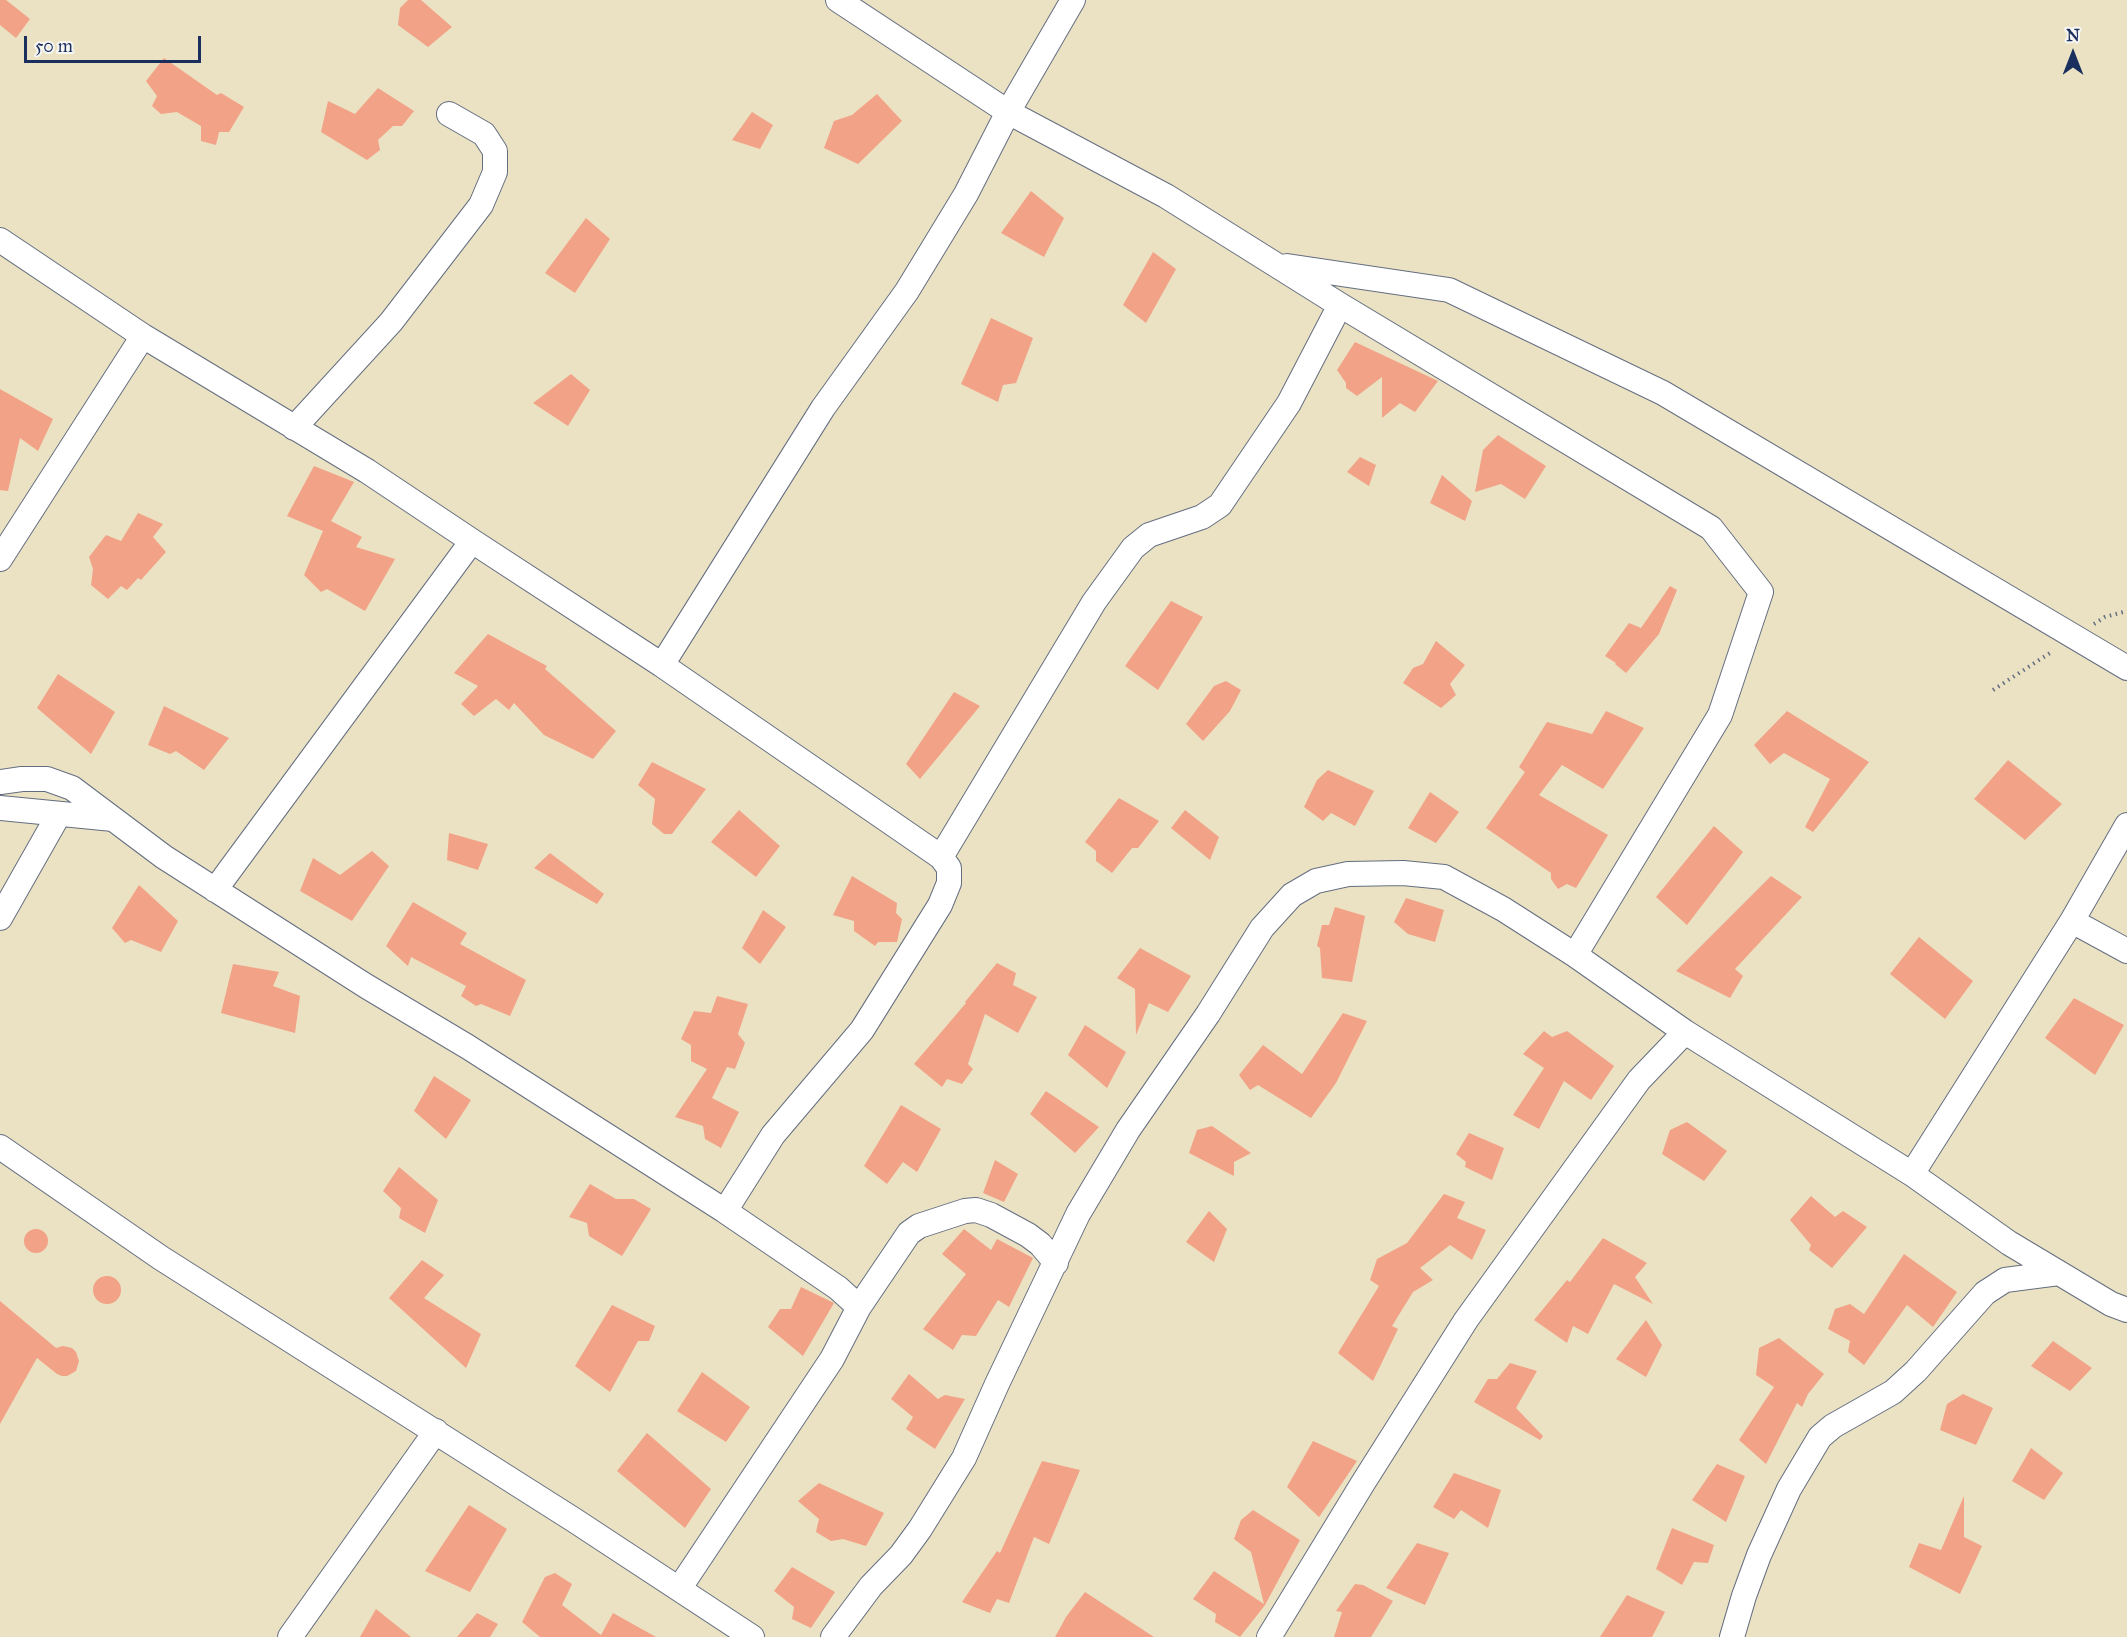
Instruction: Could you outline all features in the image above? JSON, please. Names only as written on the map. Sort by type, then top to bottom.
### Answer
[{"type":"street","points":[[838,0],[1008,112],[1166,196],[1340,305],[1711,528],[1761,592],[1720,715],[1575,955]]},
{"type":"street","points":[[662,665],[823,408],[907,291],[966,194],[1008,112],[1073,0]]},
{"type":"street","points":[[294,428],[391,322],[481,205],[495,172],[495,152],[484,134],[449,114]]},
{"type":"street","points":[[0,240],[143,336],[367,471],[662,665],[941,857],[949,868],[949,883],[940,905],[862,1030],[773,1135],[725,1211]]},
{"type":"street","points":[[1276,264],[1449,290],[1663,393],[2127,668]]},
{"type":"street","points":[[941,857],[1094,602],[1133,548],[1149,535],[1202,518],[1220,505],[1290,402],[1340,305]]},
{"type":"street","points":[[0,559],[143,336]]},
{"type":"street","points":[[215,890],[472,541]]},
{"type":"street","points":[[0,782],[47,779],[72,789],[164,857],[215,890],[366,986],[468,1047],[725,1211],[838,1288],[859,1307]]},
{"type":"street","points":[[0,808],[113,819]]},
{"type":"street","points":[[0,918],[59,814]]},
{"type":"street","points":[[1912,1174],[2072,921],[2127,825]]},
{"type":"street","points":[[834,1637],[871,1586],[901,1555],[920,1529],[964,1458],[1078,1214],[1128,1130],[1208,1014],[1262,928],[1292,895],[1316,881],[1348,874],[1403,873],[1444,877],[1503,909],[1575,955],[1685,1032],[1912,1174],[2009,1243],[2111,1304],[2127,1310]]},
{"type":"street","points":[[2072,921],[2127,951]]},
{"type":"street","points":[[1269,1637],[1466,1320],[1639,1080],[1685,1032]]},
{"type":"street","points":[[0,1147],[161,1258],[436,1431],[752,1637]]},
{"type":"street","points":[[679,1589],[832,1359],[859,1307],[909,1233],[919,1226],[965,1211],[976,1210],[991,1215],[1028,1235],[1040,1244],[1056,1263]]},
{"type":"street","points":[[1732,1637],[1759,1555],[1789,1489],[1820,1437],[1833,1426],[1893,1392],[1916,1371],[1985,1293],[2005,1280],[2059,1273]]},
{"type":"street","points":[[290,1637],[436,1431]]},
{"type":"building","points":[[0,0],[6,0],[30,19],[16,38],[0,25]]},
{"type":"building","points":[[408,0],[421,0],[452,27],[428,47],[398,25],[400,8]]},
{"type":"building","points":[[164,58],[217,95],[221,93],[244,107],[229,132],[219,132],[216,145],[201,141],[201,126],[177,112],[161,114],[152,106],[157,96],[146,81]]},
{"type":"building","points":[[378,88],[414,111],[402,126],[393,126],[378,140],[380,150],[367,160],[321,132],[328,101],[355,114]]},
{"type":"building","points":[[877,94],[902,121],[858,164],[824,148],[834,121],[852,115]]},
{"type":"building","points":[[752,112],[773,125],[760,149],[732,140]]},
{"type":"building","points":[[1031,191],[1064,218],[1044,257],[1001,233]]},
{"type":"building","points":[[586,218],[610,239],[575,293],[545,273]]},
{"type":"building","points":[[1153,252],[1176,269],[1146,323],[1123,305]]},
{"type":"building","points":[[991,318],[1033,338],[1016,383],[1003,385],[998,402],[961,384]]},
{"type":"building","points":[[1355,342],[1438,381],[1415,412],[1400,403],[1382,418],[1382,377],[1357,396],[1346,388],[1346,383],[1337,370]]},
{"type":"building","points":[[571,374],[590,390],[568,426],[533,403]]},
{"type":"building","points":[[0,389],[53,419],[38,451],[20,438],[8,491],[0,490]]},
{"type":"building","points":[[1498,435],[1546,466],[1525,499],[1501,484],[1475,492],[1483,450]]},
{"type":"building","points":[[1360,457],[1376,465],[1369,486],[1347,472]]},
{"type":"building","points":[[314,466],[354,482],[331,521],[362,537],[356,547],[395,559],[365,611],[327,589],[321,592],[304,575],[323,531],[287,516]]},
{"type":"building","points":[[1442,475],[1472,501],[1465,521],[1430,503]]},
{"type":"building","points":[[138,513],[163,524],[153,537],[166,552],[141,580],[138,578],[127,590],[121,586],[108,599],[91,585],[93,569],[89,557],[106,535],[121,541]]},
{"type":"building","points":[[1670,586],[1677,590],[1659,634],[1626,673],[1605,656],[1629,623],[1641,628]]},
{"type":"building","points":[[1171,601],[1203,617],[1158,690],[1125,666]]},
{"type":"building","points":[[488,634],[547,666],[545,669],[616,731],[593,759],[544,735],[514,703],[509,710],[496,699],[474,716],[461,704],[478,686],[454,673]]},
{"type":"building","points":[[1436,641],[1465,665],[1450,684],[1456,695],[1441,708],[1403,683],[1413,668],[1423,664]]},
{"type":"building","points":[[58,674],[115,712],[91,754],[37,708]]},
{"type":"building","points":[[1226,681],[1241,690],[1230,711],[1203,741],[1186,724],[1214,686]]},
{"type":"building","points":[[954,692],[980,706],[920,779],[906,764]]},
{"type":"building","points":[[164,706],[229,738],[204,770],[176,751],[170,754],[148,745]]},
{"type":"building","points":[[1606,711],[1644,728],[1603,789],[1562,765],[1539,795],[1608,835],[1576,888],[1567,884],[1558,889],[1551,879],[1551,873],[1486,828],[1525,772],[1519,767],[1547,722],[1592,734]]},
{"type":"building","points":[[1787,711],[1869,762],[1813,832],[1805,827],[1830,779],[1784,753],[1770,764],[1754,745]]},
{"type":"building","points":[[2008,760],[2062,804],[2025,840],[1974,799]]},
{"type":"building","points":[[652,762],[706,789],[672,834],[664,834],[652,824],[655,799],[638,785]]},
{"type":"building","points":[[1328,770],[1374,791],[1355,826],[1331,813],[1323,821],[1304,807],[1317,780]]},
{"type":"building","points":[[1430,792],[1459,812],[1436,843],[1408,828]]},
{"type":"building","points":[[1119,798],[1159,821],[1138,848],[1132,848],[1112,873],[1096,861],[1096,851],[1085,842]]},
{"type":"building","points":[[739,810],[780,846],[756,877],[711,842]]},
{"type":"building","points":[[1185,810],[1219,837],[1210,860],[1171,828]]},
{"type":"building","points":[[1714,826],[1743,852],[1687,925],[1656,897]]},
{"type":"building","points":[[449,833],[488,844],[478,870],[447,860]]},
{"type":"building","points":[[372,851],[389,866],[352,921],[300,891],[313,858],[340,875]]},
{"type":"building","points":[[550,853],[604,894],[597,904],[534,868]]},
{"type":"building","points":[[852,876],[897,903],[896,913],[902,919],[897,942],[878,942],[875,946],[854,931],[854,921],[833,915]]},
{"type":"building","points":[[1771,876],[1802,897],[1735,969],[1743,976],[1730,998],[1676,971]]},
{"type":"building","points":[[139,885],[178,921],[161,952],[131,940],[125,943],[112,928]]},
{"type":"building","points":[[1406,898],[1444,910],[1435,942],[1408,934],[1394,922]]},
{"type":"building","points":[[413,902],[467,933],[460,944],[526,980],[510,1016],[481,1004],[476,1006],[461,996],[466,986],[411,957],[408,966],[386,946]]},
{"type":"building","points":[[1335,907],[1365,916],[1352,982],[1322,978],[1320,948],[1317,946],[1322,925],[1329,925]]},
{"type":"building","points":[[763,910],[786,927],[760,964],[742,948]]},
{"type":"building","points":[[1919,937],[1973,981],[1945,1019],[1890,974]]},
{"type":"building","points":[[1140,948],[1191,976],[1168,1012],[1149,1003],[1136,1035],[1135,989],[1117,978]]},
{"type":"building","points":[[997,963],[1016,973],[1013,985],[1037,997],[1018,1033],[985,1014],[968,1064],[973,1069],[962,1084],[947,1079],[942,1087],[914,1064]]},
{"type":"building","points":[[233,964],[279,972],[273,986],[300,996],[295,1033],[221,1013]]},
{"type":"building","points":[[717,996],[748,1004],[738,1034],[745,1043],[735,1069],[727,1067],[712,1098],[739,1112],[721,1148],[705,1139],[703,1126],[675,1117],[707,1069],[691,1061],[691,1045],[681,1039],[694,1011],[711,1013]]},
{"type":"building","points":[[2074,998],[2124,1025],[2095,1075],[2045,1038]]},
{"type":"building","points":[[1343,1013],[1367,1021],[1336,1083],[1311,1118],[1258,1085],[1250,1090],[1239,1075],[1263,1045],[1302,1074]]},
{"type":"building","points":[[1085,1025],[1126,1052],[1107,1088],[1068,1055]]},
{"type":"building","points":[[1544,1031],[1552,1037],[1567,1031],[1614,1066],[1591,1100],[1564,1081],[1539,1129],[1513,1115],[1544,1068],[1523,1054]]},
{"type":"building","points":[[434,1076],[471,1100],[446,1139],[414,1111]]},
{"type":"building","points":[[1046,1091],[1099,1127],[1075,1153],[1030,1114]]},
{"type":"building","points":[[901,1105],[941,1129],[917,1172],[903,1162],[887,1184],[864,1166]]},
{"type":"building","points":[[1687,1122],[1727,1151],[1704,1181],[1662,1154],[1670,1130]]},
{"type":"building","points":[[1212,1126],[1251,1153],[1234,1162],[1234,1176],[1189,1153],[1197,1130]]},
{"type":"building","points":[[1469,1133],[1504,1148],[1492,1180],[1465,1167],[1466,1162],[1456,1154]]},
{"type":"building","points":[[995,1160],[1018,1174],[1004,1202],[983,1193]]},
{"type":"building","points":[[399,1167],[438,1200],[425,1233],[399,1218],[401,1208],[383,1191]]},
{"type":"building","points":[[590,1184],[616,1199],[634,1199],[651,1209],[622,1256],[589,1236],[587,1223],[569,1217]]},
{"type":"building","points":[[1444,1194],[1465,1202],[1457,1218],[1486,1230],[1472,1260],[1450,1245],[1420,1268],[1433,1280],[1413,1292],[1392,1326],[1398,1329],[1373,1381],[1338,1353],[1379,1286],[1370,1280],[1377,1259],[1407,1243]]},
{"type":"building","points":[[1811,1196],[1835,1217],[1843,1211],[1867,1227],[1832,1268],[1809,1250],[1811,1245],[1790,1220]]},
{"type":"building","points":[[1209,1211],[1227,1229],[1214,1262],[1186,1242]]},
{"type":"building","points":[[36,1229],[41,1230],[47,1236],[47,1246],[41,1252],[36,1253],[31,1252],[25,1246],[24,1241],[25,1236],[31,1230]]},
{"type":"building","points":[[964,1229],[991,1250],[997,1239],[1033,1258],[1009,1307],[998,1300],[976,1336],[962,1335],[953,1350],[923,1329],[966,1274],[942,1254]]},
{"type":"building","points":[[1603,1238],[1647,1263],[1635,1277],[1653,1304],[1614,1284],[1588,1334],[1573,1326],[1567,1343],[1534,1320],[1567,1280],[1570,1282]]},
{"type":"building","points":[[1904,1254],[1957,1292],[1933,1327],[1907,1305],[1864,1365],[1848,1352],[1850,1341],[1828,1329],[1835,1309],[1850,1304],[1864,1314]]},
{"type":"building","points":[[422,1260],[444,1275],[424,1298],[481,1334],[466,1368],[389,1298]]},
{"type":"building","points":[[107,1276],[117,1280],[121,1290],[117,1300],[107,1304],[97,1300],[93,1290],[97,1280]]},
{"type":"building","points":[[801,1287],[834,1303],[803,1356],[768,1327],[780,1309],[791,1309]]},
{"type":"building","points":[[0,1301],[56,1348],[63,1346],[72,1348],[79,1361],[76,1371],[62,1376],[37,1358],[0,1424]]},
{"type":"building","points":[[612,1305],[655,1326],[649,1341],[638,1341],[610,1392],[575,1366]]},
{"type":"building","points":[[1646,1320],[1662,1345],[1646,1377],[1616,1359]]},
{"type":"building","points":[[1779,1338],[1824,1374],[1808,1394],[1802,1407],[1797,1403],[1766,1464],[1739,1440],[1774,1387],[1756,1375],[1759,1348]]},
{"type":"building","points":[[2053,1341],[2092,1368],[2070,1391],[2031,1366]]},
{"type":"building","points":[[1510,1363],[1537,1371],[1516,1408],[1543,1436],[1540,1440],[1474,1402],[1488,1379],[1497,1379]]},
{"type":"building","points":[[702,1372],[750,1407],[726,1442],[677,1411]]},
{"type":"building","points":[[909,1374],[938,1399],[945,1395],[965,1399],[935,1449],[906,1429],[913,1417],[891,1399]]},
{"type":"building","points":[[1963,1394],[1993,1408],[1976,1445],[1940,1430],[1947,1404]]},
{"type":"building","points":[[647,1433],[711,1489],[685,1528],[617,1471]]},
{"type":"building","points":[[1313,1441],[1357,1461],[1319,1517],[1287,1487]]},
{"type":"building","points":[[2031,1448],[2063,1473],[2044,1500],[2012,1481]]},
{"type":"building","points":[[1042,1461],[1080,1470],[1049,1544],[1034,1537],[1009,1603],[997,1599],[990,1613],[962,1602],[997,1551],[1000,1553]]},
{"type":"building","points":[[1717,1464],[1745,1476],[1726,1522],[1692,1500]]},
{"type":"building","points":[[1454,1473],[1501,1490],[1488,1528],[1461,1510],[1454,1519],[1433,1507]]},
{"type":"building","points":[[819,1483],[884,1513],[866,1546],[843,1539],[831,1541],[816,1532],[819,1519],[798,1501]]},
{"type":"building","points":[[1964,1496],[1964,1537],[1982,1546],[1960,1594],[1909,1567],[1919,1543],[1941,1550]]},
{"type":"building","points":[[469,1505],[507,1529],[470,1592],[425,1571]]},
{"type":"building","points":[[1253,1510],[1300,1540],[1265,1605],[1240,1637],[1215,1622],[1216,1614],[1193,1599],[1214,1571],[1264,1604],[1251,1552],[1234,1539],[1241,1520]]},
{"type":"building","points":[[1672,1528],[1714,1545],[1708,1563],[1694,1562],[1682,1585],[1656,1569]]},
{"type":"building","points":[[1417,1543],[1449,1553],[1425,1605],[1386,1588]]},
{"type":"building","points":[[792,1567],[835,1592],[811,1628],[792,1619],[794,1607],[774,1591]]},
{"type":"building","points":[[555,1573],[572,1584],[562,1605],[601,1635],[613,1613],[656,1637],[540,1637],[522,1622],[545,1577]]},
{"type":"building","points":[[1355,1584],[1363,1585],[1393,1601],[1371,1637],[1334,1637],[1342,1612],[1336,1611]]},
{"type":"building","points":[[1085,1592],[1154,1637],[1055,1637],[1066,1617]]},
{"type":"building","points":[[1627,1595],[1665,1612],[1652,1637],[1600,1637]]},
{"type":"building","points":[[376,1609],[411,1637],[360,1637]]},
{"type":"building","points":[[477,1613],[498,1624],[490,1637],[457,1637]]}]
